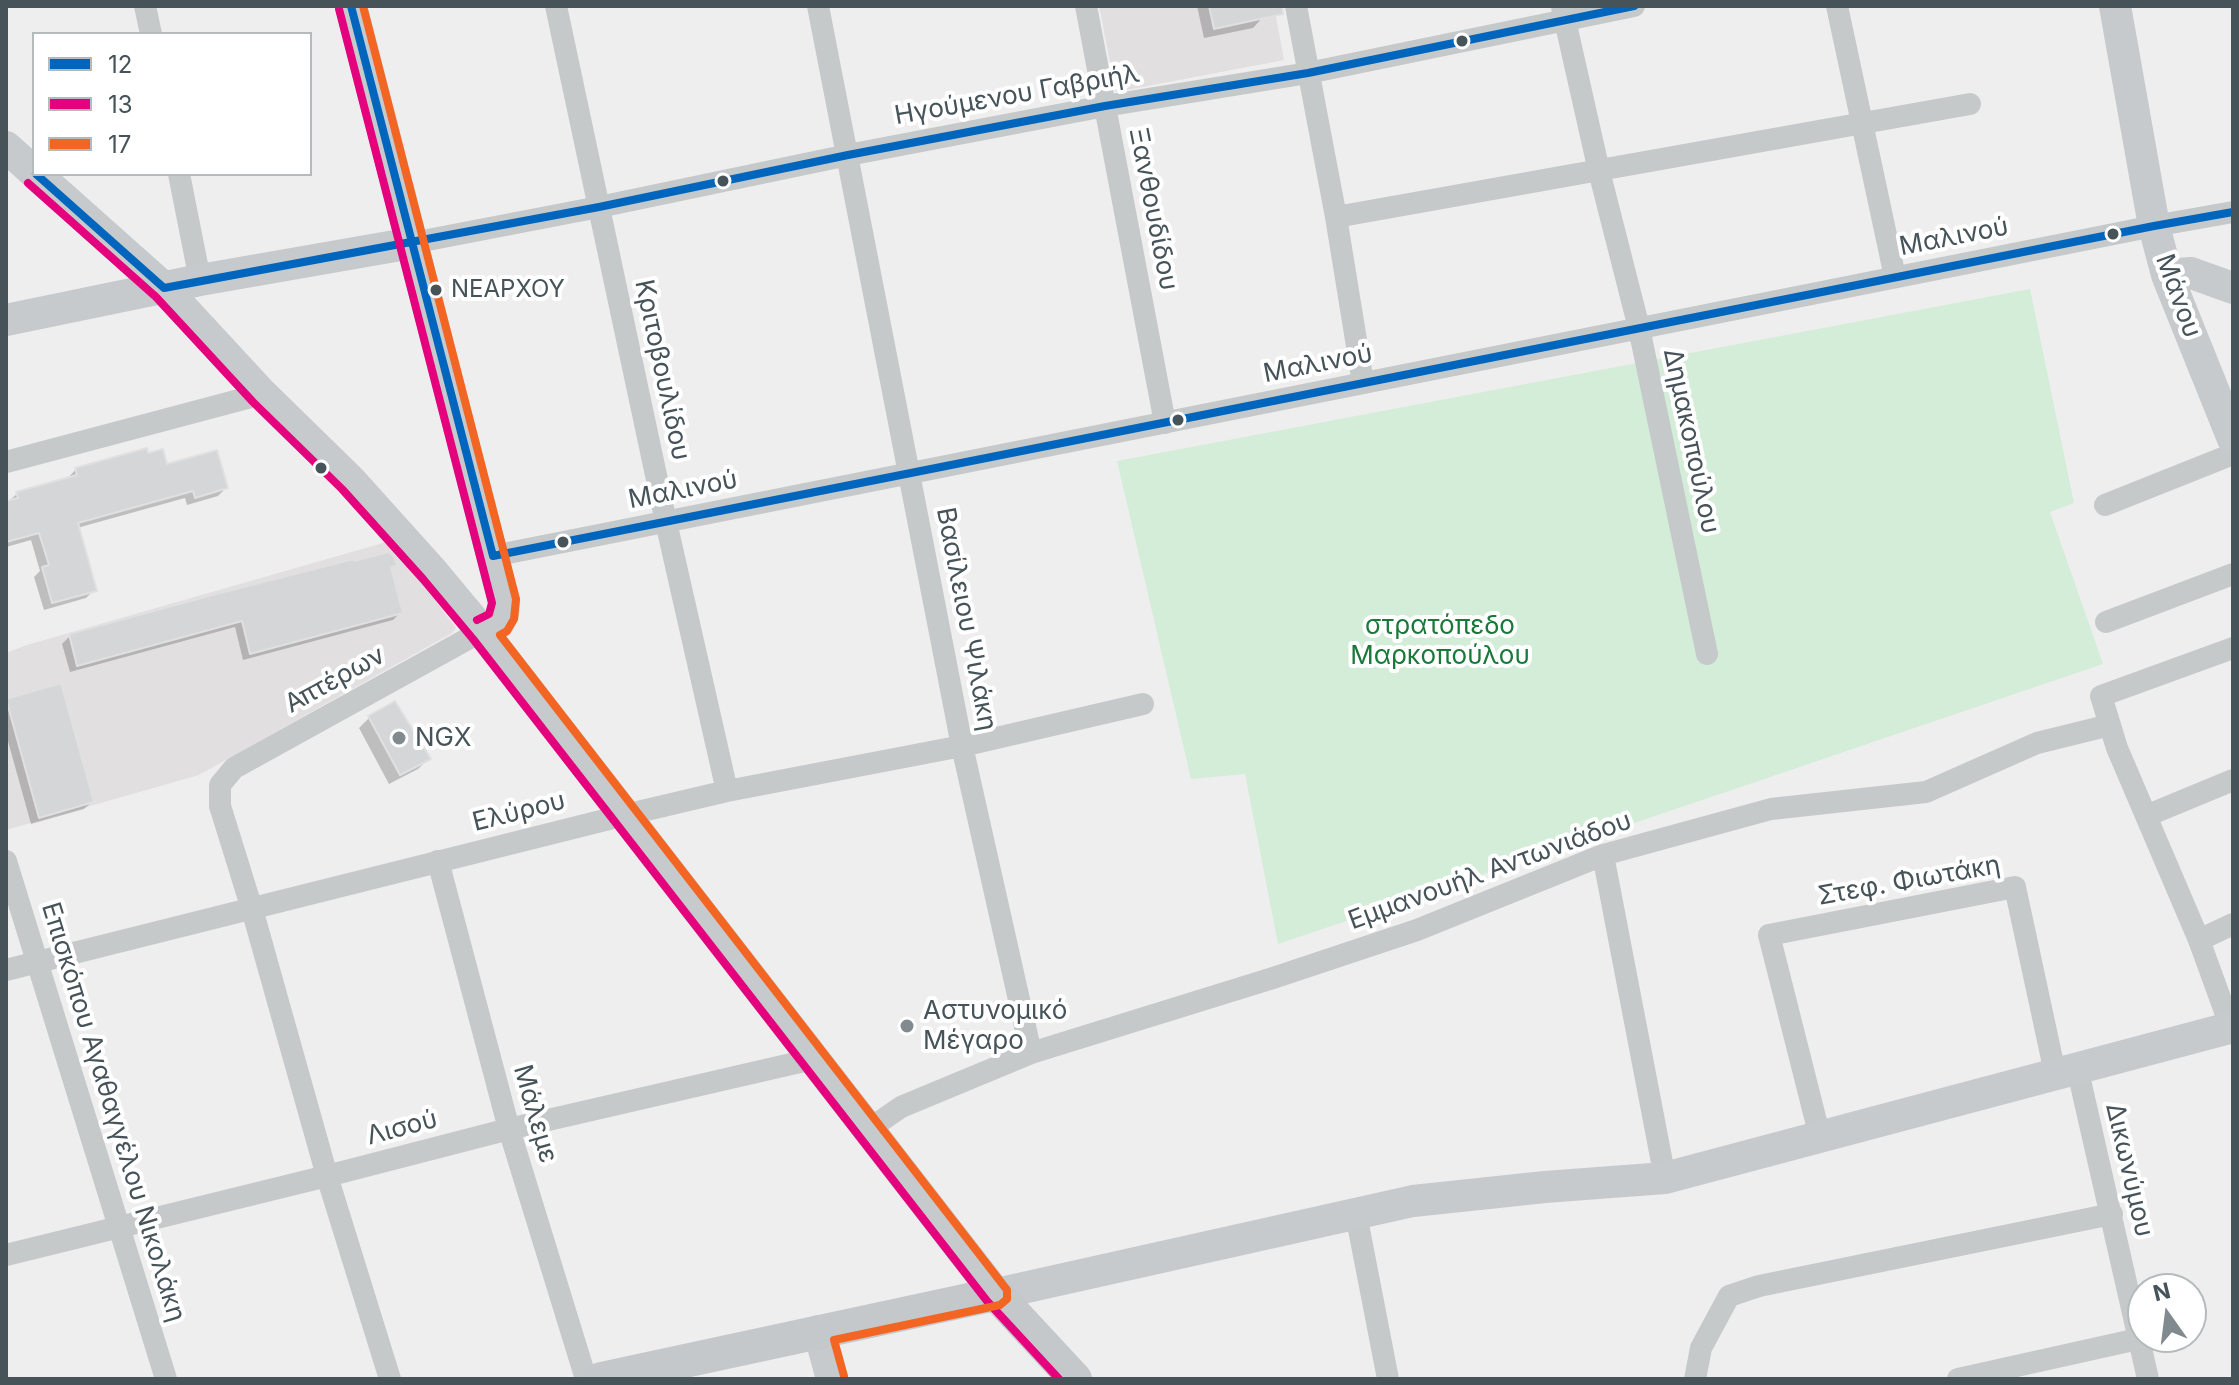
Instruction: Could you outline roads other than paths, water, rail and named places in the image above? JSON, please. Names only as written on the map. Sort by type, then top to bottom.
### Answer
[{"type":"main road","points":[[601,1379],[653,1373],[819,1331],[996,1294],[1075,1379]]},
{"type":"street","points":[[145,6],[151,32]]},
{"type":"street","points":[[351,6],[504,602],[498,623],[482,631]]},
{"type":"street","name":"Κριτοβουλίδου","points":[[556,6],[727,791]]},
{"type":"street","name":"Βασίλειου Ψιλάκη","points":[[818,6],[962,746],[1031,1053]]},
{"type":"street","name":"Ξανθουδίδου","points":[[1086,6],[1165,423]]},
{"type":"street","points":[[1296,6],[1336,217],[1363,383]]},
{"type":"street","name":"Ηγούμενου Γαβριήλ","points":[[412,243],[1105,106],[1308,73],[1563,13],[1634,6]]},
{"type":"street","points":[[1837,6],[1895,277]]},
{"type":"street","name":"Μάνου","points":[[2115,6],[2154,226],[2167,275],[2233,439]]},
{"type":"street","name":"Δημακοπούλου","points":[[1563,13],[1639,328],[1707,654]]},
{"type":"street","points":[[1336,217],[1970,104]]},
{"type":"street","points":[[6,147],[32,170]]},
{"type":"street","points":[[38,176],[164,288],[262,394],[351,481],[482,631],[996,1294],[1413,1201],[1665,1178],[2232,1027],[2199,940],[2117,748],[2101,696],[2233,648]]},
{"type":"street","points":[[179,176],[200,280]]},
{"type":"street","name":"Μαλινού","points":[[493,556],[2233,212]]},
{"type":"street","points":[[6,320],[200,280],[412,243]]},
{"type":"street","points":[[2167,275],[2191,273],[2233,288]]},
{"type":"street","points":[[6,462],[262,394]]},
{"type":"street","points":[[2105,505],[2233,454]]},
{"type":"street","points":[[2106,622],[2233,574]]},
{"type":"street","name":"Απτέρων","points":[[252,909],[220,806],[220,785],[234,768],[482,631]]},
{"type":"street","name":"Ελύρου","points":[[6,970],[727,791],[962,746],[1143,704]]},
{"type":"street","name":"Εμμανουήλ Αντωνιάδου","points":[[868,1130],[901,1107],[1031,1053],[1417,930],[1603,855],[1771,809],[1926,792],[2037,743],[2110,725]]},
{"type":"street","points":[[2146,816],[2233,780]]},
{"type":"street","points":[[1603,855],[1665,1178]]},
{"type":"street","name":"Επισκόπου Αγαθαγγέλου Νικολάκη","points":[[6,861],[166,1379]]},
{"type":"street","name":"Μάλεμε","points":[[438,861],[509,1129],[586,1379]]},
{"type":"street","name":"Στεφ. Φιωτάκη","points":[[1820,1137],[1769,935],[2015,887],[2066,1070]]},
{"type":"street","points":[[252,909],[327,1176],[390,1379]]},
{"type":"street","points":[[2199,940],[2233,924]]},
{"type":"street","name":"Λισού","points":[[6,1255],[509,1129],[813,1059]]},
{"type":"street","name":"Δικωνύμου","points":[[2066,1070],[2112,1214],[2127,1286]]},
{"type":"street","points":[[1356,1214],[1388,1379]]},
{"type":"street","points":[[1695,1379],[1701,1348],[1729,1296],[1759,1286],[2112,1214]]},
{"type":"street","points":[[819,1331],[832,1379]]},
{"type":"street","points":[[1958,1379],[2127,1341]]},
{"type":"street","name":"Δικωνύμου","points":[[2142,1353],[2148,1379]]},
{"type":"place","name":"ΝΕΑΡΧΟΥ","points":[[436,290]]},
{"type":"place","name":"NGX","points":[[399,738]]},
{"type":"place","name":"Αστυνομικό Μέγαρο","points":[[907,1026]]},
{"type":"park label","name":"στρατόπεδο Μαρκοπούλου","points":[[1440,641]]}]
